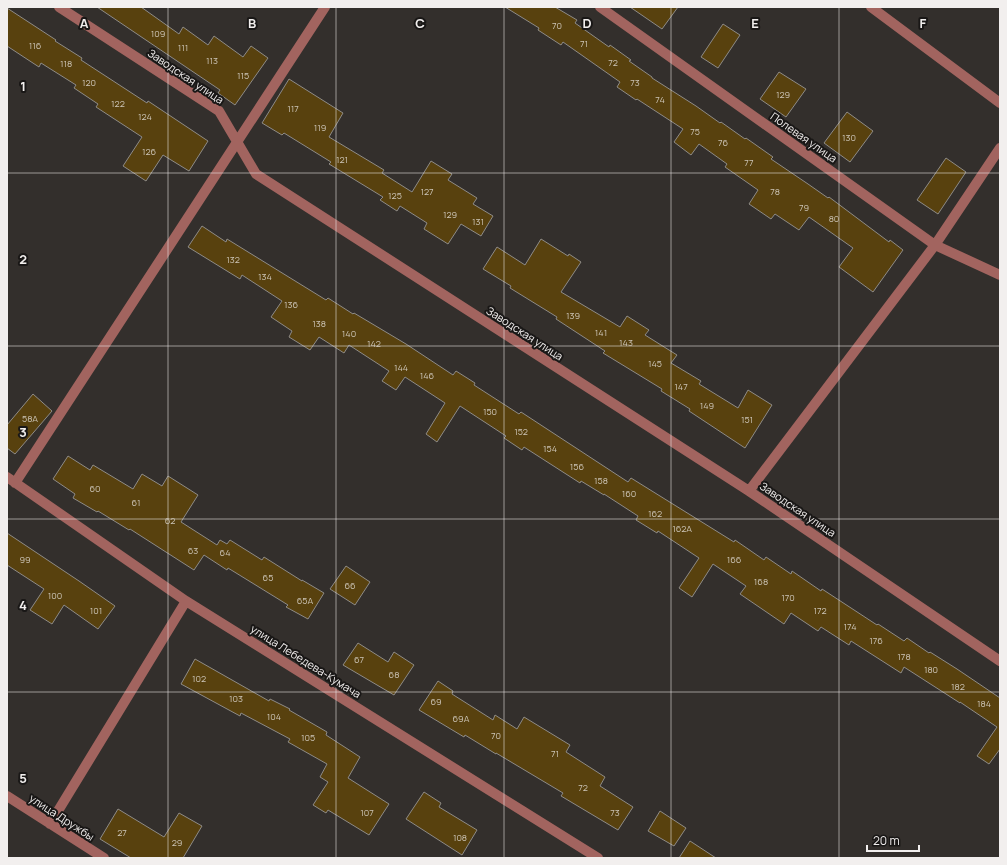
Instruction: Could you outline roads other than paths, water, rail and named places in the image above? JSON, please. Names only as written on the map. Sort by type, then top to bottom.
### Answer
[{"type":"street","name":"Заводская улица","points":[[59,7],[219,111],[256,174],[749,491],[1000,661]]},
{"type":"street","points":[[11,480],[237,142],[325,7]]},
{"type":"street","name":"Полевая улица","points":[[600,7],[936,245],[1000,275]]},
{"type":"street","points":[[871,7],[1000,103]]},
{"type":"street","points":[[749,491],[936,245],[1000,148]]},
{"type":"street","name":"улица Лебедева-Кумача","points":[[11,480],[186,601],[598,858]]},
{"type":"street","points":[[50,824],[186,601]]},
{"type":"street","name":"улица Дружбы","points":[[7,796],[104,858]]}]
